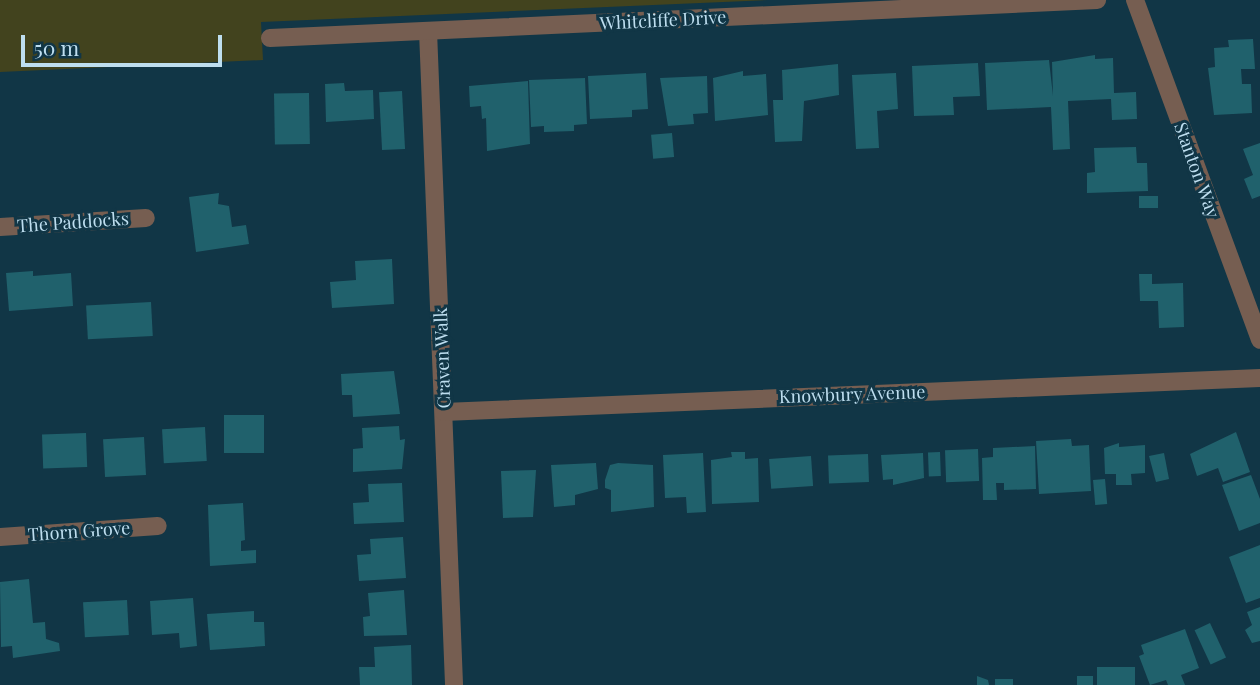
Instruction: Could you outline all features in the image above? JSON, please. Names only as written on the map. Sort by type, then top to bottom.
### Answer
[{"type":"street","name":"Whitcliffe Drive","points":[[270,38],[1097,0]]},
{"type":"street","name":"Stanton Way","points":[[1135,0],[1260,340]]},
{"type":"street","name":"Craven Walk","points":[[428,31],[454,685]]},
{"type":"street","name":"The Paddocks","points":[[0,227],[146,218]]},
{"type":"street","name":"Knowbury Avenue","points":[[444,412],[1260,378]]},
{"type":"street","name":"Thorn Grove","points":[[0,537],[158,526]]},
{"type":"shaded area","points":[[0,0],[768,0],[261,22],[263,60],[0,72]]},
{"type":"building","points":[[1253,39],[1255,69],[1241,69],[1242,84],[1251,84],[1252,113],[1214,115],[1208,68],[1215,67],[1214,48],[1229,47],[1228,40]]},
{"type":"building","points":[[1095,55],[1095,59],[1113,58],[1114,93],[1136,92],[1137,119],[1112,120],[1111,99],[1068,101],[1070,149],[1053,150],[1051,107],[987,110],[985,63],[1049,60],[1053,96],[1052,62]]},
{"type":"building","points":[[978,63],[980,96],[953,97],[954,115],[914,116],[912,66]]},
{"type":"building","points":[[838,64],[839,95],[804,101],[802,141],[775,142],[773,100],[783,100],[782,70]]},
{"type":"building","points":[[743,71],[743,76],[766,74],[768,115],[715,121],[713,78]]},
{"type":"building","points":[[646,73],[648,109],[632,110],[632,117],[590,119],[588,76]]},
{"type":"building","points":[[896,73],[898,109],[877,111],[879,148],[856,149],[852,75]]},
{"type":"building","points":[[707,76],[708,113],[693,114],[694,124],[668,126],[660,78]]},
{"type":"building","points":[[585,78],[587,124],[574,125],[574,131],[544,132],[544,126],[531,127],[529,80]]},
{"type":"building","points":[[528,81],[530,144],[487,151],[486,118],[482,119],[481,106],[470,107],[469,86]]},
{"type":"building","points":[[344,83],[345,91],[373,90],[374,119],[326,122],[325,84]]},
{"type":"building","points":[[402,91],[405,149],[382,150],[379,92]]},
{"type":"building","points":[[309,93],[310,144],[275,145],[274,94]]},
{"type":"building","points":[[672,133],[674,157],[653,159],[651,135]]},
{"type":"building","points":[[1260,143],[1260,196],[1252,199],[1244,179],[1253,175],[1243,149]]},
{"type":"building","points":[[1136,147],[1137,163],[1147,163],[1148,191],[1087,193],[1087,173],[1095,172],[1094,148]]},
{"type":"building","points":[[219,193],[218,204],[229,206],[232,227],[246,225],[249,244],[196,252],[189,197]]},
{"type":"building","points":[[1139,196],[1158,196],[1158,208],[1139,208]]},
{"type":"building","points":[[392,259],[394,304],[332,308],[330,282],[356,280],[355,261]]},
{"type":"building","points":[[33,271],[33,276],[71,273],[73,306],[9,311],[6,273]]},
{"type":"building","points":[[1139,274],[1152,274],[1152,284],[1183,283],[1184,327],[1159,328],[1158,301],[1140,301]]},
{"type":"building","points":[[151,302],[153,336],[88,339],[86,305]]},
{"type":"building","points":[[394,371],[400,414],[353,417],[352,395],[342,395],[341,374]]},
{"type":"building","points":[[224,415],[264,415],[264,453],[224,453]]},
{"type":"building","points":[[399,426],[400,440],[405,439],[402,469],[353,472],[353,449],[363,448],[362,428]]},
{"type":"building","points":[[205,427],[207,461],[164,463],[162,429]]},
{"type":"building","points":[[1236,432],[1250,472],[1223,482],[1218,468],[1197,476],[1190,454]]},
{"type":"building","points":[[86,433],[87,467],[43,469],[42,435]]},
{"type":"building","points":[[144,437],[146,475],[105,477],[103,439]]},
{"type":"building","points":[[1071,439],[1072,446],[1089,445],[1091,491],[1039,494],[1036,441]]},
{"type":"building","points":[[1119,443],[1119,447],[1145,445],[1145,473],[1131,474],[1132,485],[1116,485],[1116,474],[1105,474],[1104,448]]},
{"type":"building","points":[[1035,446],[1036,489],[1004,490],[1004,483],[996,483],[997,500],[983,500],[982,458],[993,457],[993,448]]},
{"type":"building","points":[[978,449],[979,481],[946,482],[945,450]]},
{"type":"building","points":[[731,452],[745,452],[745,459],[758,458],[759,502],[712,504],[711,460],[732,457]]},
{"type":"building","points":[[928,452],[940,452],[941,476],[929,476]]},
{"type":"building","points":[[703,453],[706,512],[687,513],[686,497],[665,498],[663,455]]},
{"type":"building","points":[[923,453],[924,478],[893,485],[893,479],[883,480],[881,455]]},
{"type":"building","points":[[1164,453],[1169,479],[1156,482],[1149,456]]},
{"type":"building","points":[[868,454],[869,482],[829,483],[828,455]]},
{"type":"building","points":[[811,456],[813,486],[771,489],[769,459]]},
{"type":"building","points":[[596,463],[598,489],[575,495],[575,505],[554,507],[551,465]]},
{"type":"building","points":[[610,465],[653,465],[654,507],[611,512],[611,490],[605,488],[605,480]]},
{"type":"building","points":[[536,470],[533,517],[503,518],[501,471]]},
{"type":"building","points":[[1251,475],[1260,499],[1260,523],[1239,531],[1222,485]]},
{"type":"building","points":[[1105,479],[1107,504],[1095,505],[1093,480]]},
{"type":"building","points":[[402,483],[404,522],[354,524],[353,503],[369,502],[368,484]]},
{"type":"building","points":[[243,503],[245,540],[241,541],[241,551],[256,550],[256,563],[210,566],[208,505]]},
{"type":"building","points":[[403,537],[406,578],[359,581],[357,555],[371,554],[370,539]]},
{"type":"building","points":[[1260,545],[1260,598],[1246,603],[1229,557]]},
{"type":"building","points":[[29,579],[33,623],[45,622],[46,639],[59,643],[60,651],[13,658],[12,646],[1,647],[0,582]]},
{"type":"building","points":[[404,590],[407,635],[364,636],[363,617],[370,616],[368,593]]},
{"type":"building","points":[[193,598],[197,646],[180,648],[179,633],[152,635],[150,601]]},
{"type":"building","points":[[127,600],[129,635],[85,637],[83,602]]},
{"type":"building","points":[[1260,607],[1260,641],[1252,643],[1245,630],[1252,625],[1247,612]]},
{"type":"building","points":[[254,611],[254,622],[264,622],[265,646],[210,650],[207,614]]},
{"type":"building","points":[[1210,623],[1226,657],[1211,665],[1195,630]]},
{"type":"building","points":[[1185,629],[1199,668],[1181,675],[1185,685],[1168,685],[1166,680],[1150,685],[1139,656],[1144,654],[1141,645]]},
{"type":"building","points":[[411,645],[412,685],[360,685],[359,667],[375,667],[374,647]]},
{"type":"building","points":[[1097,667],[1135,667],[1135,685],[1097,685]]},
{"type":"building","points":[[977,676],[988,680],[989,685],[977,685]]},
{"type":"building","points":[[1077,676],[1093,676],[1093,685],[1077,685]]},
{"type":"building","points":[[995,679],[1013,679],[1013,685],[995,685]]}]
